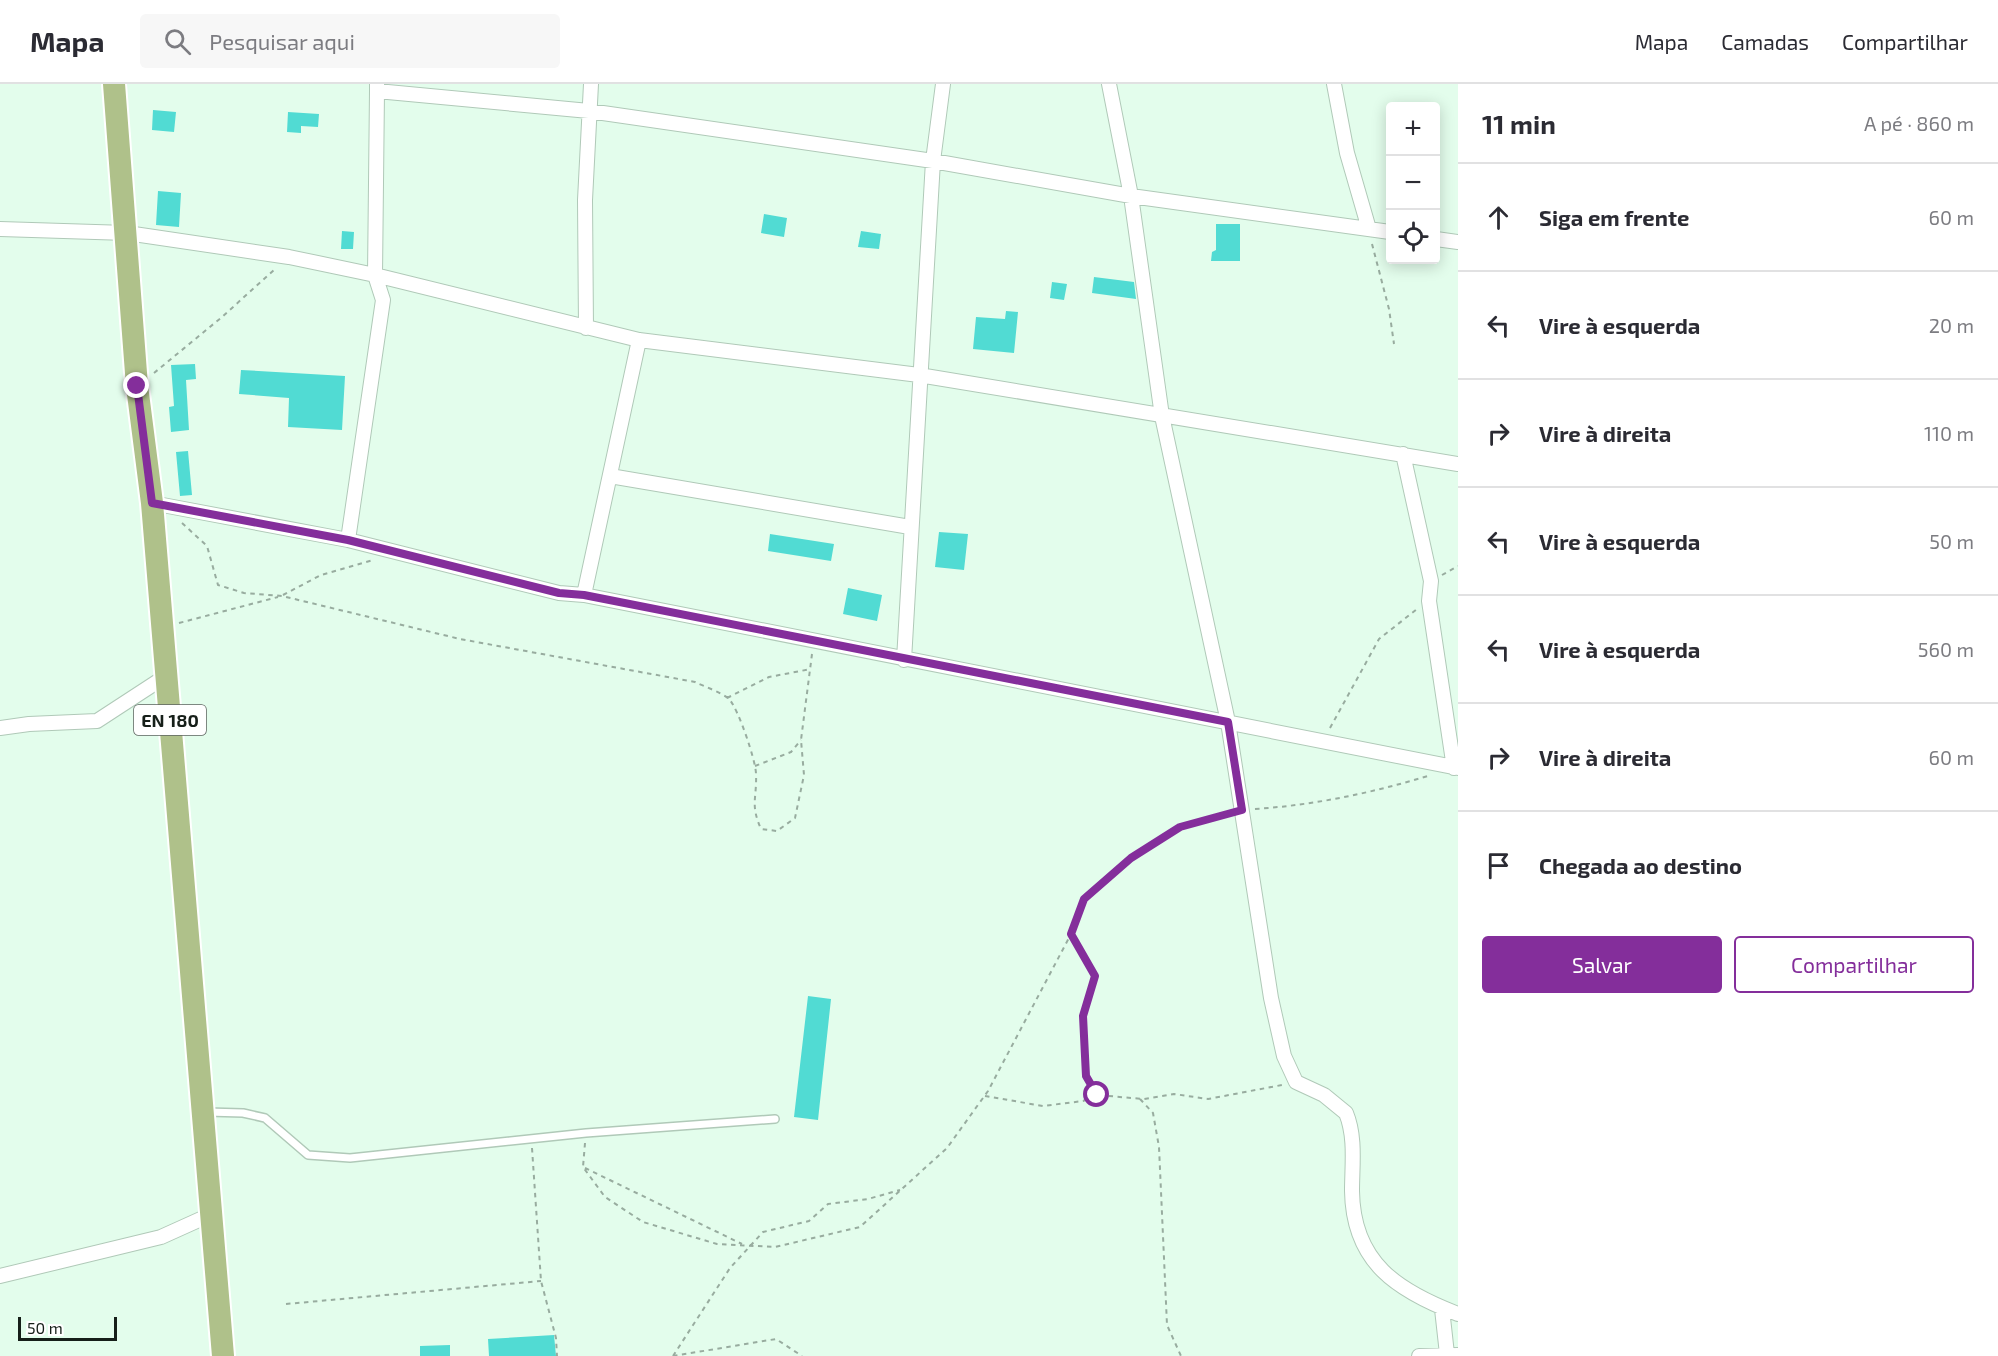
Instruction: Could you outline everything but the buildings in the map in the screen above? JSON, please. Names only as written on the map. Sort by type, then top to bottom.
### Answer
[{"type":"main road","name":"EN 180","points":[[114,84],[128,233],[137,386],[152,503],[224,1356]]},
{"type":"street","points":[[586,328],[585,200],[591,84]]},
{"type":"street","points":[[904,660],[933,161],[943,84]]},
{"type":"street","points":[[1109,84],[1131,196],[1162,416],[1228,722],[1272,998],[1289,1072],[1296,1082],[1324,1095],[1346,1113],[1352,1144],[1353,1211],[1357,1231],[1368,1253],[1388,1278],[1411,1294],[1458,1314]]},
{"type":"street","points":[[1334,84],[1347,153],[1369,229]]},
{"type":"street","points":[[348,540],[383,300],[375,275],[377,87],[589,111],[933,161],[1131,196],[1386,231]]},
{"type":"street","points":[[0,229],[128,233],[289,257],[375,275],[639,340],[919,375],[1458,464]]},
{"type":"street","points":[[1440,239],[1458,242]]},
{"type":"street","points":[[584,595],[639,340]]},
{"type":"street","points":[[152,503],[348,540],[559,593],[584,595],[1456,768],[1430,601],[1431,581],[1403,454]]},
{"type":"street","points":[[610,476],[910,526]]},
{"type":"street","points":[[0,728],[97,721],[166,676]]},
{"type":"street","points":[[0,1276],[161,1237],[212,1214]]},
{"type":"street","points":[[1419,1356],[1452,1355],[1442,1309]]},
{"type":"lane","points":[[204,1112],[243,1113],[265,1118],[308,1155],[350,1158],[586,1133],[775,1119]]},
{"type":"path","points":[[1369,229],[1389,309],[1394,344]]},
{"type":"path","points":[[137,386],[222,317],[289,257]]},
{"type":"path","points":[[182,522],[207,546],[218,585],[244,593],[282,596],[460,639],[695,682],[727,698],[747,737],[755,766],[753,811],[761,829],[777,831],[795,818],[804,775],[801,740],[813,642]]},
{"type":"path","points":[[162,627],[282,596],[321,576],[398,552]]},
{"type":"path","points":[[1323,741],[1379,639],[1430,601]]},
{"type":"path","points":[[727,698],[769,677],[811,669]]},
{"type":"path","points":[[755,766],[791,752],[801,740]]},
{"type":"path","points":[[586,1133],[583,1167],[605,1197],[643,1222],[717,1244],[775,1247],[860,1227],[947,1148],[985,1096],[1071,934],[1084,899],[1131,858],[1180,827],[1242,810],[1293,807],[1374,792],[1456,768]]},
{"type":"path","points":[[1071,934],[1095,976],[1083,1016],[1086,1076],[1097,1095]]},
{"type":"path","points":[[985,1096],[1043,1106],[1083,1101],[1097,1095],[1140,1099],[1174,1094],[1208,1099],[1258,1088],[1281,1086],[1289,1072]]},
{"type":"path","points":[[1140,1099],[1153,1113],[1159,1148],[1167,1326],[1181,1356]]},
{"type":"path","points":[[531,1140],[542,1281],[556,1338],[557,1356]]},
{"type":"path","points":[[583,1167],[744,1246]]},
{"type":"path","points":[[673,1356],[730,1268],[763,1232],[809,1221],[828,1204],[868,1199],[903,1189]]},
{"type":"path","points":[[286,1304],[542,1281]]},
{"type":"path","points":[[673,1356],[776,1339],[802,1356]]},
{"type":"route","points":[[137,386],[152,503],[348,540],[559,593],[584,595],[904,660],[1228,722],[1242,810],[1180,827],[1131,858],[1084,899],[1071,934],[1095,976],[1083,1016],[1086,1076],[1097,1095]]}]
